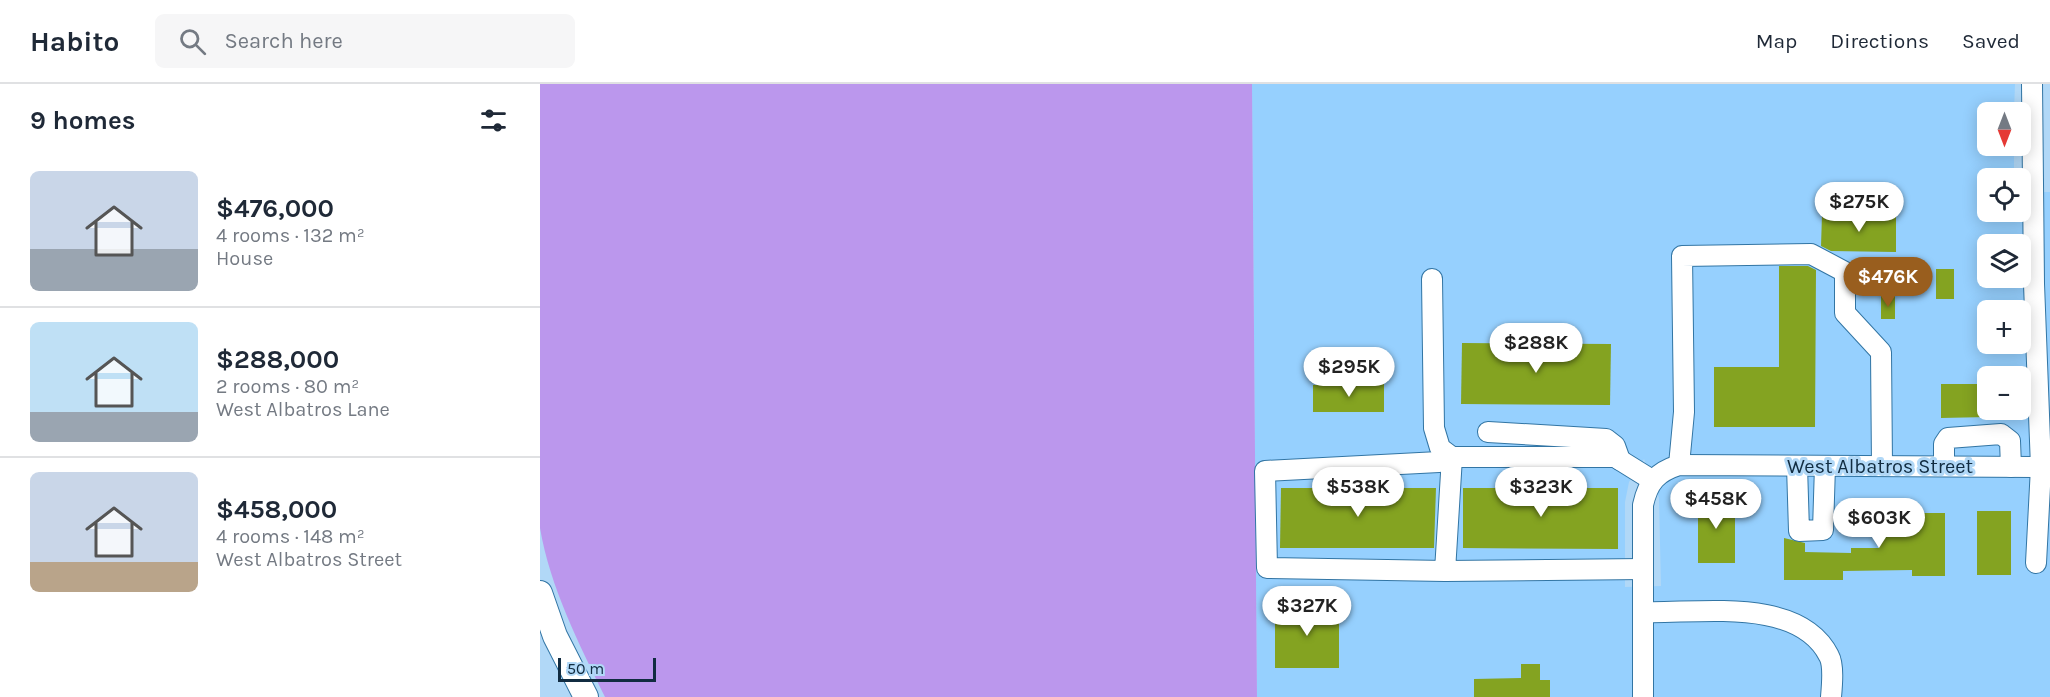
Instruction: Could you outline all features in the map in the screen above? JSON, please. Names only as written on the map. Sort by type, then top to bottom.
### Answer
[{"type":"main road","points":[[540,593],[555,636],[586,697]]},
{"type":"street","points":[[2032,84],[2042,242],[2041,467],[2036,563]]},
{"type":"street","points":[[1679,465],[1684,412],[1682,256],[1811,254],[1845,272],[1845,314],[1881,352],[1882,466]]},
{"type":"street","points":[[1432,279],[1434,428],[1440,448],[1452,457]]},
{"type":"street","points":[[1488,432],[1606,439],[1615,446],[1620,460]]},
{"type":"street","points":[[1944,466],[1944,444],[1947,438],[2001,435],[2010,441],[2011,467]]},
{"type":"street","points":[[1445,571],[1452,457]]},
{"type":"street","points":[[1643,569],[1445,571],[1267,568],[1265,471],[1439,462],[1452,457],[1615,457],[1652,480],[1643,505],[1643,569],[1643,697]]},
{"type":"street","name":"West Albatros Street","points":[[1652,480],[1664,470],[1679,465],[2041,467]]},
{"type":"street","points":[[1797,466],[1799,531],[1824,530],[1825,466]]},
{"type":"street","points":[[1643,612],[1763,613],[1810,631],[1830,658],[1831,697]]},
{"type":"shaded area","points":[[540,84],[1252,84],[1257,697],[605,697],[558,593],[540,528]]},
{"type":"shaded area","points":[[1252,84],[2015,84],[2014,102],[1977,102],[1977,156],[2014,156],[2014,168],[1977,168],[1977,222],[2031,222],[2031,192],[2050,192],[2050,697],[1257,697]],"holes":[[[1644,459],[1659,498],[1661,586],[1625,587],[1625,502],[1629,482]]]},
{"type":"building","points":[[1822,214],[1896,215],[1896,252],[1831,251],[1821,246]]},
{"type":"building","points":[[1779,266],[1808,266],[1816,270],[1815,427],[1714,427],[1714,367],[1779,367]]},
{"type":"building","points":[[1936,269],[1954,269],[1954,299],[1936,299]]},
{"type":"building","points":[[1881,296],[1895,296],[1895,319],[1881,319]]},
{"type":"building","points":[[1462,343],[1611,344],[1610,405],[1461,404]]},
{"type":"building","points":[[1384,384],[1384,412],[1313,412],[1313,385]]},
{"type":"building","points":[[1941,384],[1977,384],[1977,417],[1941,418]]},
{"type":"building","points":[[1281,488],[1436,488],[1434,548],[1280,548]]},
{"type":"building","points":[[1463,488],[1618,488],[1618,549],[1463,548]]},
{"type":"building","points":[[1698,496],[1735,496],[1735,563],[1698,563]]},
{"type":"building","points":[[1879,503],[1908,503],[1908,513],[1945,513],[1945,576],[1912,576],[1912,570],[1843,571],[1843,580],[1784,580],[1784,538],[1805,543],[1805,552],[1851,553],[1851,548],[1879,548]]},
{"type":"building","points":[[1977,511],[2011,511],[2011,575],[1977,575]]},
{"type":"building","points":[[1275,606],[1339,606],[1339,668],[1275,668]]},
{"type":"building","points":[[1521,664],[1540,664],[1540,680],[1550,680],[1550,697],[1474,697],[1474,679],[1521,678]]}]
